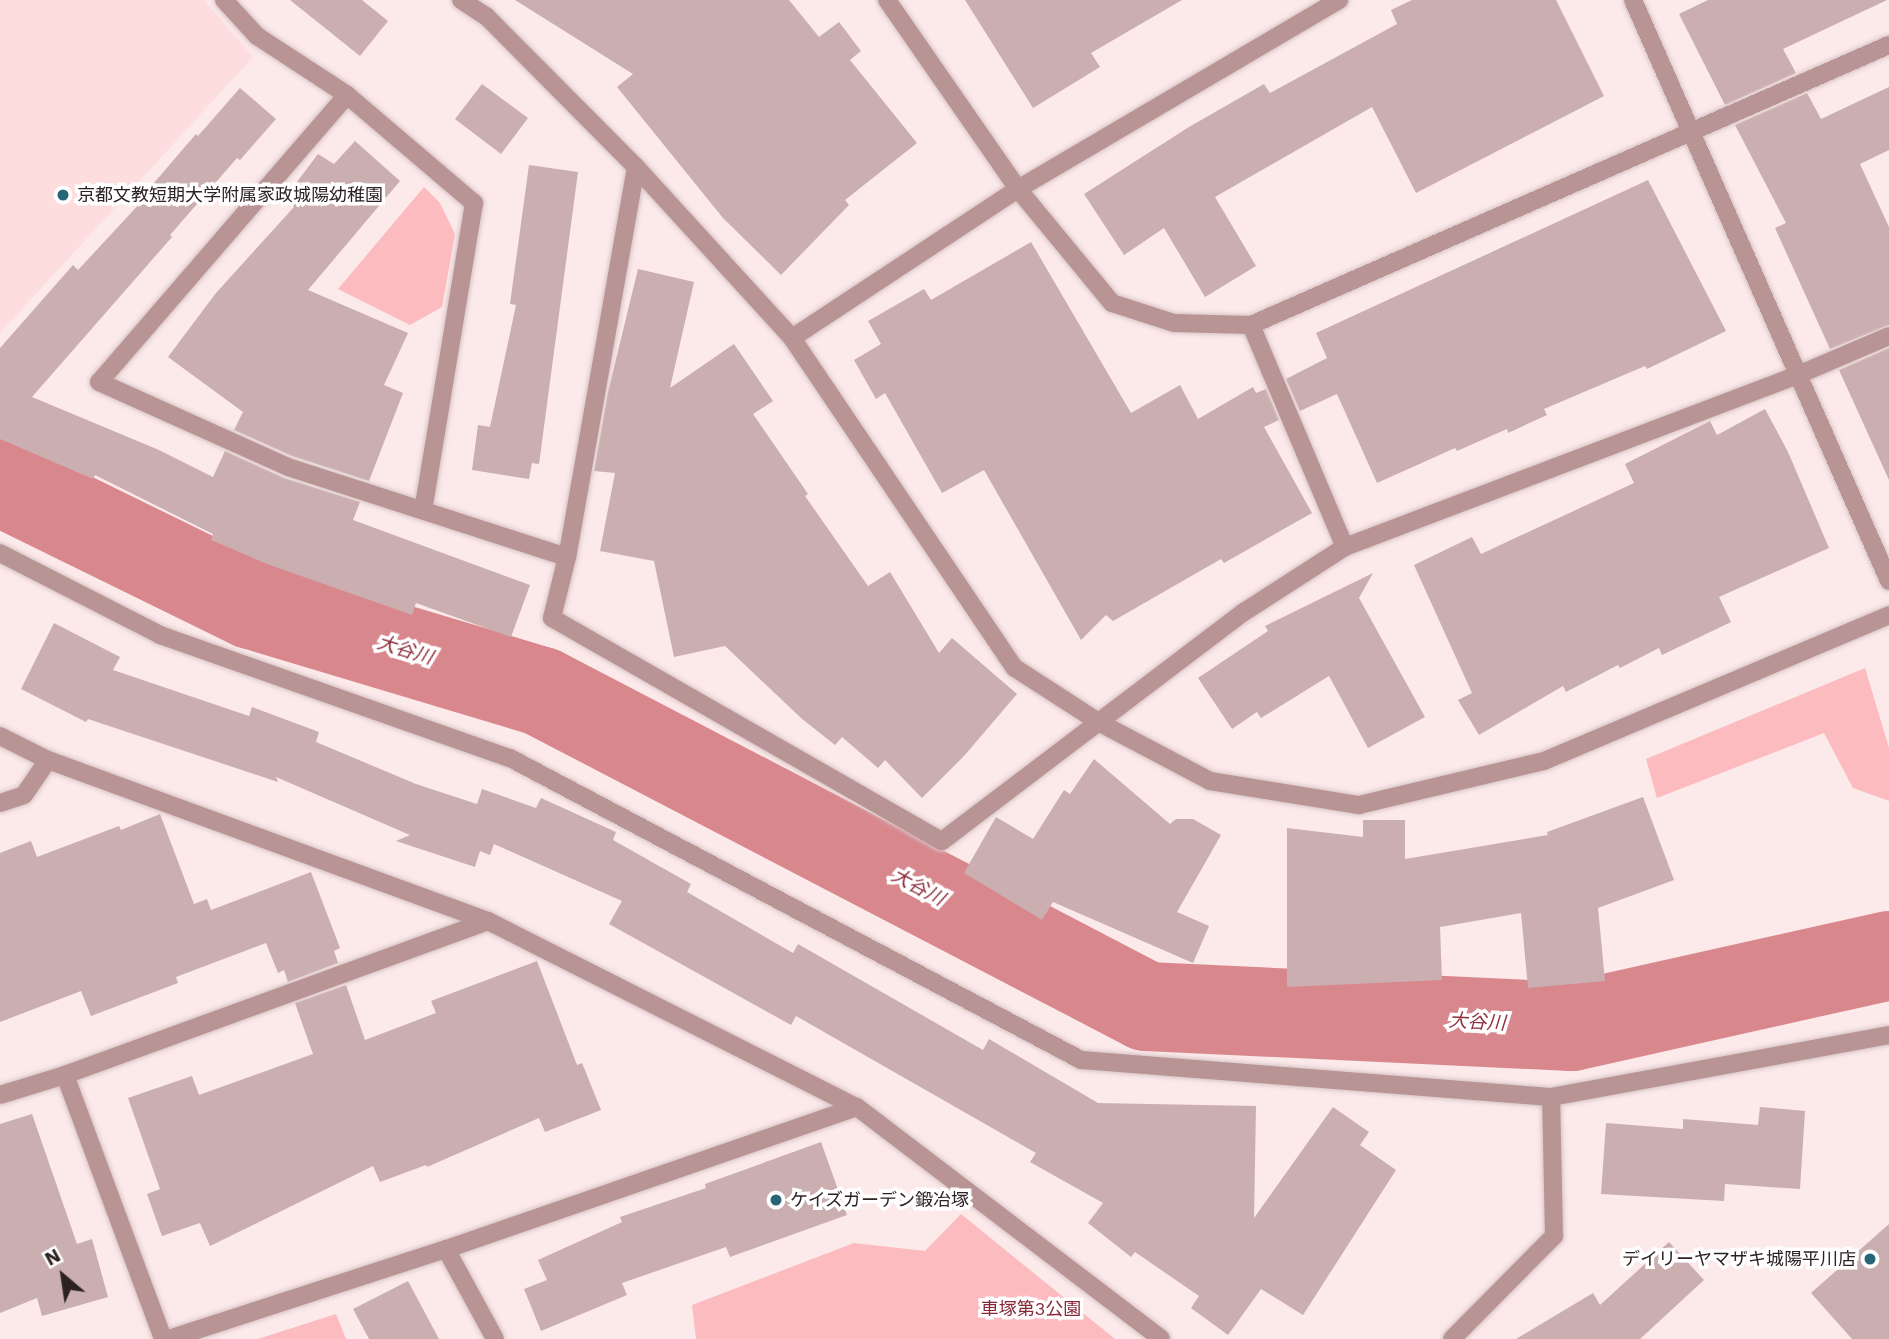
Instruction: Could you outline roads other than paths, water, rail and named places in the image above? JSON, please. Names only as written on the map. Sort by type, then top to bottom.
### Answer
[{"type":"street","points":[[224,0],[257,36],[346,94],[474,204],[423,510]]},
{"type":"street","points":[[461,0],[486,16],[636,167],[792,338],[1015,668],[1100,723],[1210,781],[1359,805],[1544,761],[1889,615]]},
{"type":"street","points":[[887,0],[1018,189],[1112,303],[1174,323],[1251,324],[1889,45]]},
{"type":"street","points":[[792,338],[1018,189],[1339,0]]},
{"type":"street","points":[[1633,0],[1889,581]]},
{"type":"street","points":[[346,94],[99,382],[288,467],[567,557]]},
{"type":"street","points":[[636,167],[567,557],[552,618],[942,841],[1244,612],[1345,547],[1798,375],[1889,336]]},
{"type":"street","points":[[1251,324],[1345,547]]},
{"type":"street","points":[[0,553],[160,635],[510,758],[1081,1060],[1551,1097],[1889,1034]]},
{"type":"street","points":[[0,736],[48,760],[488,921],[857,1107],[1161,1339]]},
{"type":"street","points":[[0,803],[24,795],[48,760]]},
{"type":"street","points":[[0,1095],[488,921]]},
{"type":"street","points":[[65,1074],[163,1339]]},
{"type":"street","points":[[1452,1339],[1554,1236],[1551,1097]]},
{"type":"street","points":[[169,1339],[446,1249],[857,1107]]},
{"type":"street","points":[[446,1249],[495,1339]]},
{"type":"waterway","name":"大谷川","points":[[0,481],[251,604],[541,691],[1146,1006],[1571,1026],[1889,955]]},
{"type":"place","name":"京都文教短期大学附属家政城陽幼稚園","points":[[63,195]]},
{"type":"place","name":"ケイズガーデン鍛冶塚","points":[[776,1200]]},
{"type":"place","name":"デイリーヤマザキ城陽平川店","points":[[1870,1259]]},
{"type":"park label","name":"車塚第3公園","points":[[1031,1309]]}]
